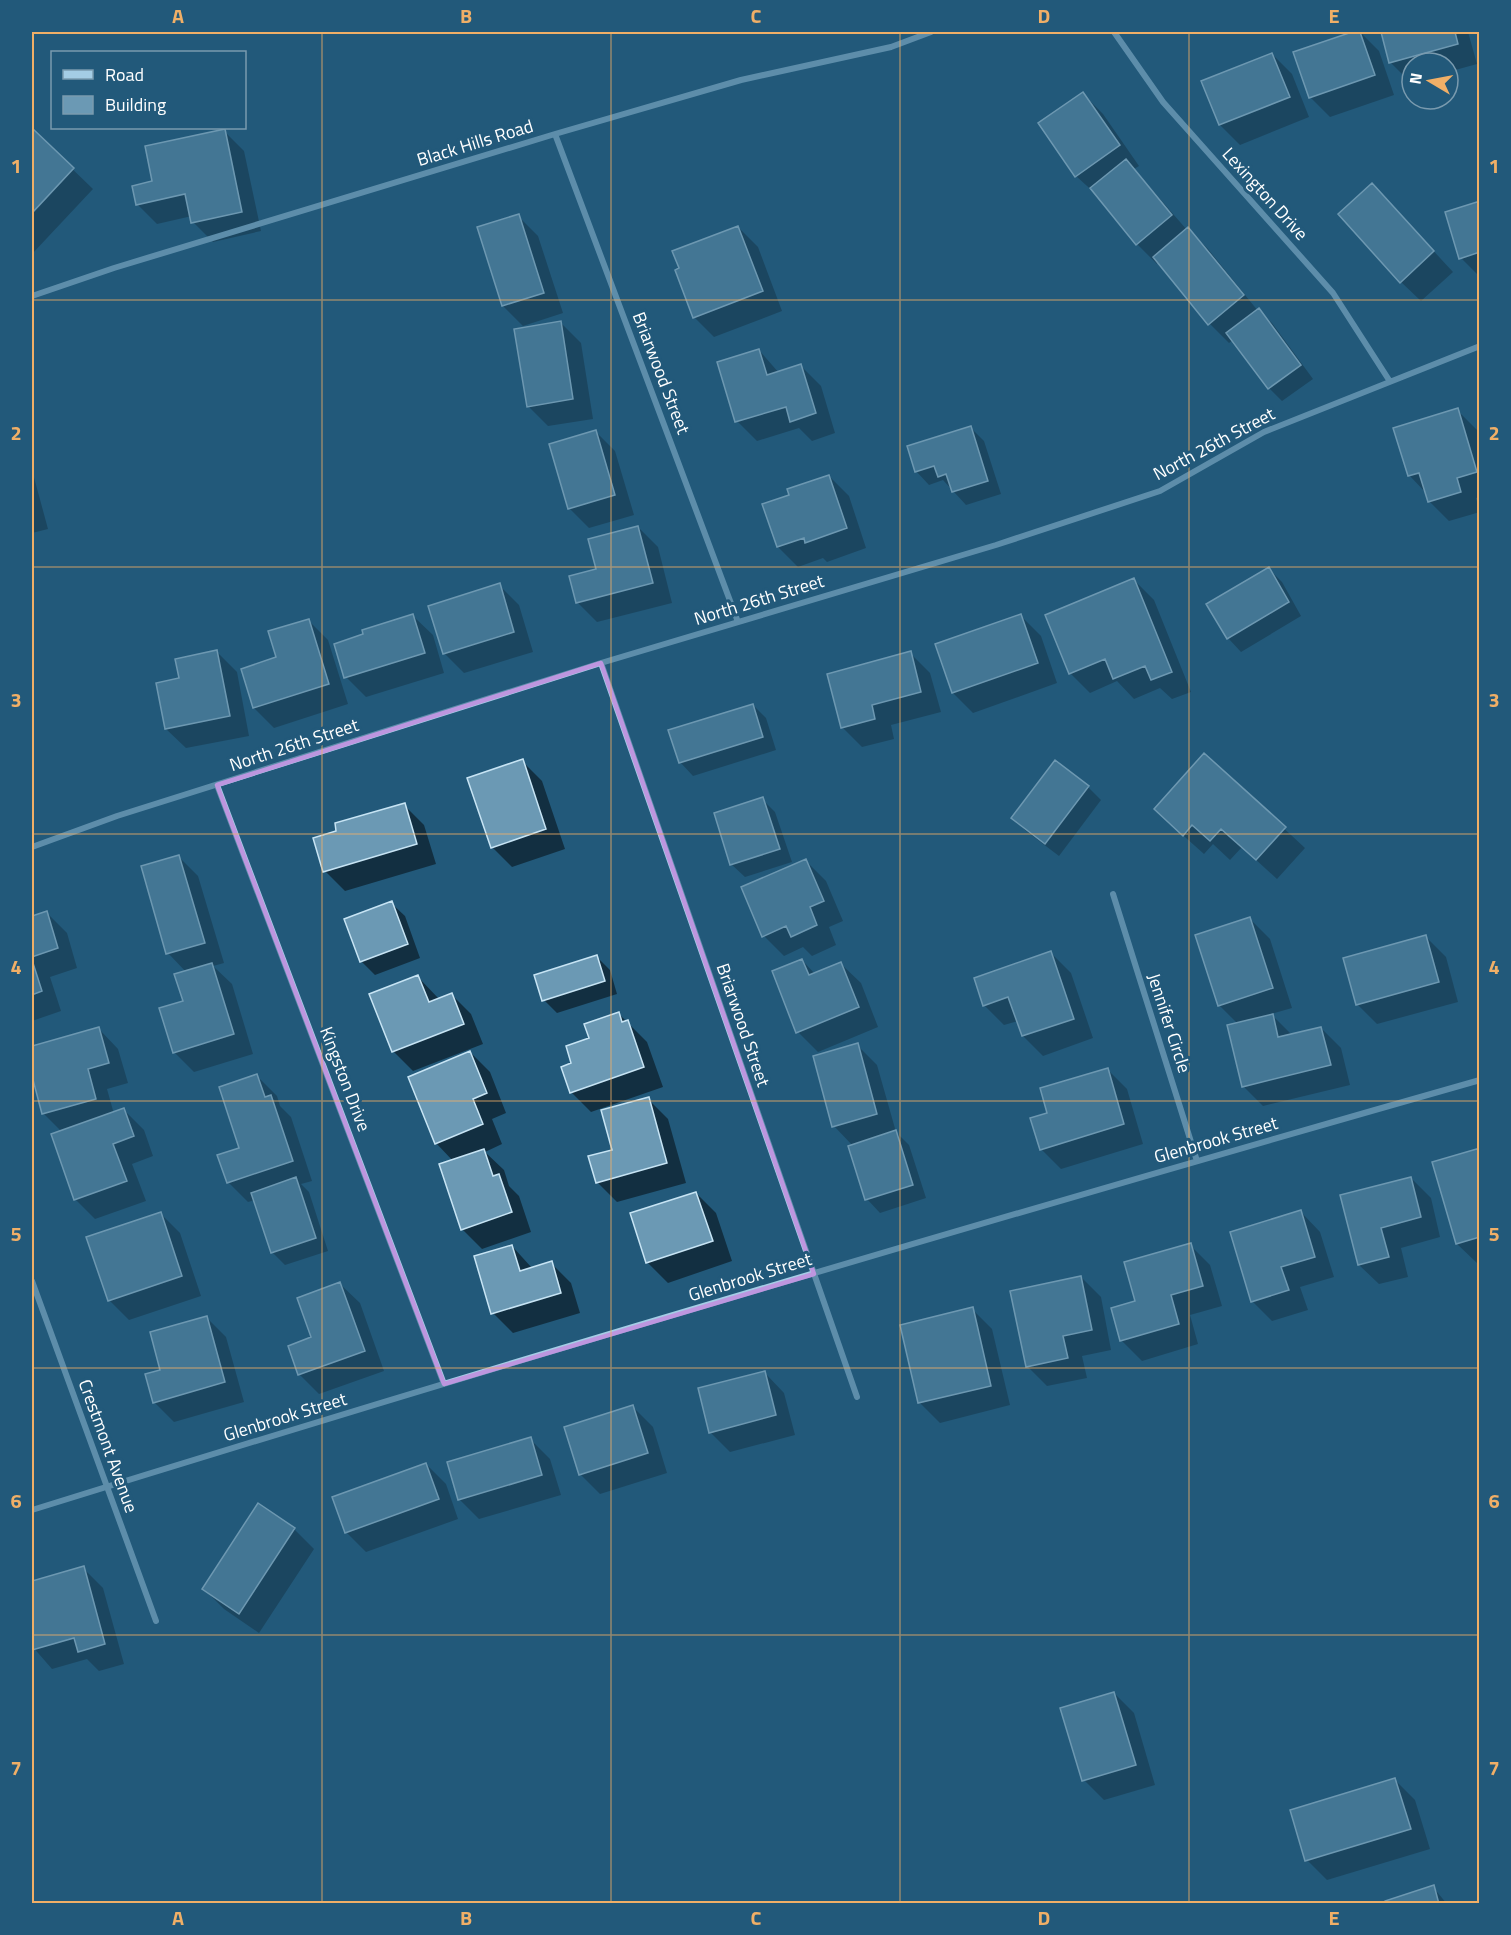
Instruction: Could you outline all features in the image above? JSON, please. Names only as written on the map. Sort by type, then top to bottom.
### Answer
[{"type":"street","name":"Black Hills Road","points":[[32,296],[114,268],[555,134],[741,80],[891,47],[931,32]]},
{"type":"street","name":"Lexington Drive","points":[[1114,32],[1163,102],[1333,293],[1389,380]]},
{"type":"street","name":"Briarwood Street","points":[[555,134],[738,622]]},
{"type":"street","name":"North 26th Street","points":[[32,847],[117,816],[601,663],[996,545],[1160,490],[1264,432],[1389,380],[1479,346]]},
{"type":"street","name":"Briarwood Street","points":[[601,663],[857,1397]]},
{"type":"street","name":"Kingston Drive","points":[[217,785],[444,1384]]},
{"type":"street","name":"Jennifer Circle","points":[[1113,894],[1197,1161]]},
{"type":"street","name":"Glenbrook Street","points":[[32,1510],[814,1274],[1479,1080]]},
{"type":"street","name":"Crestmont Avenue","points":[[32,1281],[156,1621]]},
{"type":"highlighted area","points":[[601,663],[814,1274],[444,1384],[217,785]]},
{"type":"building","points":[[1352,32],[1360,32],[1375,75],[1309,98],[1293,52]]},
{"type":"building","points":[[1381,32],[1455,32],[1458,44],[1433,51],[1400,51],[1400,60],[1389,63]]},
{"type":"building","points":[[1272,53],[1290,97],[1219,125],[1201,81]]},
{"type":"building","points":[[1083,92],[1120,145],[1075,177],[1038,123]]},
{"type":"building","points":[[32,128],[74,168],[32,213]]},
{"type":"building","points":[[225,129],[242,212],[191,223],[185,194],[136,205],[132,186],[152,181],[145,146]]},
{"type":"building","points":[[1126,159],[1172,215],[1136,245],[1090,188]]},
{"type":"building","points":[[1372,183],[1434,251],[1400,283],[1338,214]]},
{"type":"building","points":[[1480,201],[1480,252],[1459,259],[1445,212]]},
{"type":"building","points":[[519,214],[544,293],[502,306],[477,227]]},
{"type":"building","points":[[738,226],[763,291],[693,318],[675,270],[679,268],[672,251]]},
{"type":"building","points":[[1188,227],[1244,295],[1208,325],[1153,257]]},
{"type":"building","points":[[1259,308],[1301,365],[1268,389],[1226,333]]},
{"type":"building","points":[[561,321],[573,399],[527,407],[514,329]]},
{"type":"building","points":[[759,349],[767,375],[801,364],[816,413],[790,422],[786,407],[735,422],[717,362]]},
{"type":"building","points":[[1458,408],[1477,472],[1457,478],[1461,492],[1428,502],[1419,473],[1408,476],[1393,428]]},
{"type":"building","points":[[971,426],[988,481],[952,492],[946,474],[938,477],[934,466],[915,472],[907,446]]},
{"type":"building","points":[[596,430],[615,495],[568,509],[549,444]]},
{"type":"building","points":[[829,475],[847,528],[805,543],[804,538],[777,547],[762,504],[789,495],[787,489]]},
{"type":"building","points":[[638,526],[653,583],[576,603],[569,576],[596,569],[588,539]]},
{"type":"building","points":[[1269,567],[1289,602],[1227,639],[1206,604]]},
{"type":"building","points":[[1134,578],[1172,672],[1151,680],[1145,666],[1113,679],[1105,659],[1069,674],[1045,615]]},
{"type":"building","points":[[500,583],[514,632],[443,654],[428,606]]},
{"type":"building","points":[[413,614],[425,653],[344,678],[334,644],[363,634],[362,630]]},
{"type":"building","points":[[1021,614],[1038,663],[952,693],[935,644]]},
{"type":"building","points":[[309,619],[329,684],[253,708],[241,669],[276,657],[268,631]]},
{"type":"building","points":[[217,650],[230,716],[165,729],[156,683],[179,678],[175,659]]},
{"type":"building","points":[[911,651],[921,692],[872,705],[875,719],[841,728],[827,674]]},
{"type":"building","points":[[753,704],[763,737],[679,763],[668,730]]},
{"type":"building","points":[[1204,753],[1286,827],[1256,860],[1221,829],[1210,841],[1192,825],[1183,836],[1154,809]]},
{"type":"building","points":[[523,759],[546,829],[491,848],[467,778]]},
{"type":"building","points":[[1055,760],[1089,786],[1045,844],[1011,818]]},
{"type":"building","points":[[763,797],[780,849],[730,865],[714,813]]},
{"type":"building","points":[[405,803],[417,844],[323,872],[313,838],[336,831],[335,823]]},
{"type":"building","points":[[179,855],[205,943],[166,954],[141,866]]},
{"type":"building","points":[[806,859],[824,901],[810,907],[817,925],[791,937],[786,926],[762,937],[741,887]]},
{"type":"building","points":[[392,901],[408,944],[360,962],[344,919]]},
{"type":"building","points":[[47,911],[58,948],[32,957],[32,916]]},
{"type":"building","points":[[1250,917],[1273,988],[1218,1006],[1195,935]]},
{"type":"building","points":[[1426,935],[1439,982],[1356,1005],[1343,958]]},
{"type":"building","points":[[1051,951],[1074,1019],[1022,1036],[1008,997],[983,1006],[974,978]]},
{"type":"building","points":[[597,955],[605,981],[542,1001],[534,975]]},
{"type":"building","points":[[802,959],[809,975],[841,962],[859,1007],[796,1033],[772,971]]},
{"type":"building","points":[[32,960],[42,991],[32,995]]},
{"type":"building","points":[[212,963],[234,1034],[173,1053],[159,1008],[183,1001],[174,974]]},
{"type":"building","points":[[418,975],[429,1002],[452,993],[464,1024],[392,1052],[369,994]]},
{"type":"building","points":[[619,1012],[622,1022],[628,1020],[644,1067],[570,1093],[561,1067],[571,1063],[566,1046],[589,1038],[584,1024]]},
{"type":"building","points":[[1273,1014],[1278,1037],[1321,1027],[1331,1065],[1242,1087],[1227,1025]]},
{"type":"building","points":[[99,1027],[109,1063],[88,1069],[96,1099],[42,1114],[32,1076],[32,1046]]},
{"type":"building","points":[[858,1043],[877,1114],[832,1127],[813,1056]]},
{"type":"building","points":[[470,1051],[487,1093],[473,1099],[483,1124],[435,1144],[408,1077]]},
{"type":"building","points":[[1108,1068],[1124,1124],[1040,1150],[1030,1118],[1047,1113],[1040,1088]]},
{"type":"building","points":[[257,1074],[265,1097],[271,1095],[293,1161],[227,1183],[217,1155],[239,1148],[219,1087]]},
{"type":"building","points":[[649,1097],[667,1163],[596,1183],[588,1156],[612,1150],[601,1110]]},
{"type":"building","points":[[124,1108],[134,1136],[113,1144],[127,1181],[74,1200],[51,1134]]},
{"type":"building","points":[[896,1130],[913,1185],[865,1200],[848,1146]]},
{"type":"building","points":[[1480,1148],[1480,1237],[1456,1244],[1432,1162]]},
{"type":"building","points":[[484,1149],[493,1176],[499,1174],[512,1212],[461,1230],[439,1164]]},
{"type":"building","points":[[296,1177],[316,1238],[271,1253],[251,1193]]},
{"type":"building","points":[[1411,1177],[1421,1217],[1381,1228],[1389,1257],[1358,1265],[1340,1195]]},
{"type":"building","points":[[696,1192],[713,1241],[646,1263],[630,1213]]},
{"type":"building","points":[[1301,1210],[1315,1257],[1281,1267],[1289,1290],[1251,1302],[1230,1232]]},
{"type":"building","points":[[161,1212],[182,1276],[108,1301],[86,1237]]},
{"type":"building","points":[[1191,1243],[1203,1286],[1171,1295],[1179,1324],[1120,1341],[1111,1308],[1135,1301],[1124,1262]]},
{"type":"building","points":[[512,1245],[520,1271],[552,1261],[561,1293],[491,1314],[474,1256]]},
{"type":"building","points":[[1081,1276],[1092,1330],[1063,1336],[1068,1358],[1026,1367],[1010,1291]]},
{"type":"building","points":[[340,1282],[365,1351],[298,1375],[288,1346],[311,1337],[297,1298]]},
{"type":"building","points":[[973,1307],[991,1386],[918,1403],[900,1325]]},
{"type":"building","points":[[207,1316],[225,1382],[153,1403],[145,1374],[160,1370],[150,1332]]},
{"type":"building","points":[[765,1371],[776,1415],[709,1433],[698,1388]]},
{"type":"building","points":[[633,1405],[648,1453],[579,1475],[564,1427]]},
{"type":"building","points":[[531,1437],[542,1475],[458,1500],[447,1462]]},
{"type":"building","points":[[426,1463],[439,1499],[345,1533],[332,1497]]},
{"type":"building","points":[[258,1503],[295,1528],[239,1614],[202,1589]]},
{"type":"building","points":[[84,1566],[105,1644],[78,1652],[74,1638],[32,1650],[32,1581]]},
{"type":"building","points":[[1114,1692],[1136,1765],[1082,1781],[1060,1708]]},
{"type":"building","points":[[1395,1778],[1411,1829],[1305,1861],[1290,1810]]},
{"type":"building","points":[[1434,1885],[1439,1904],[1385,1904],[1385,1901]]}]
